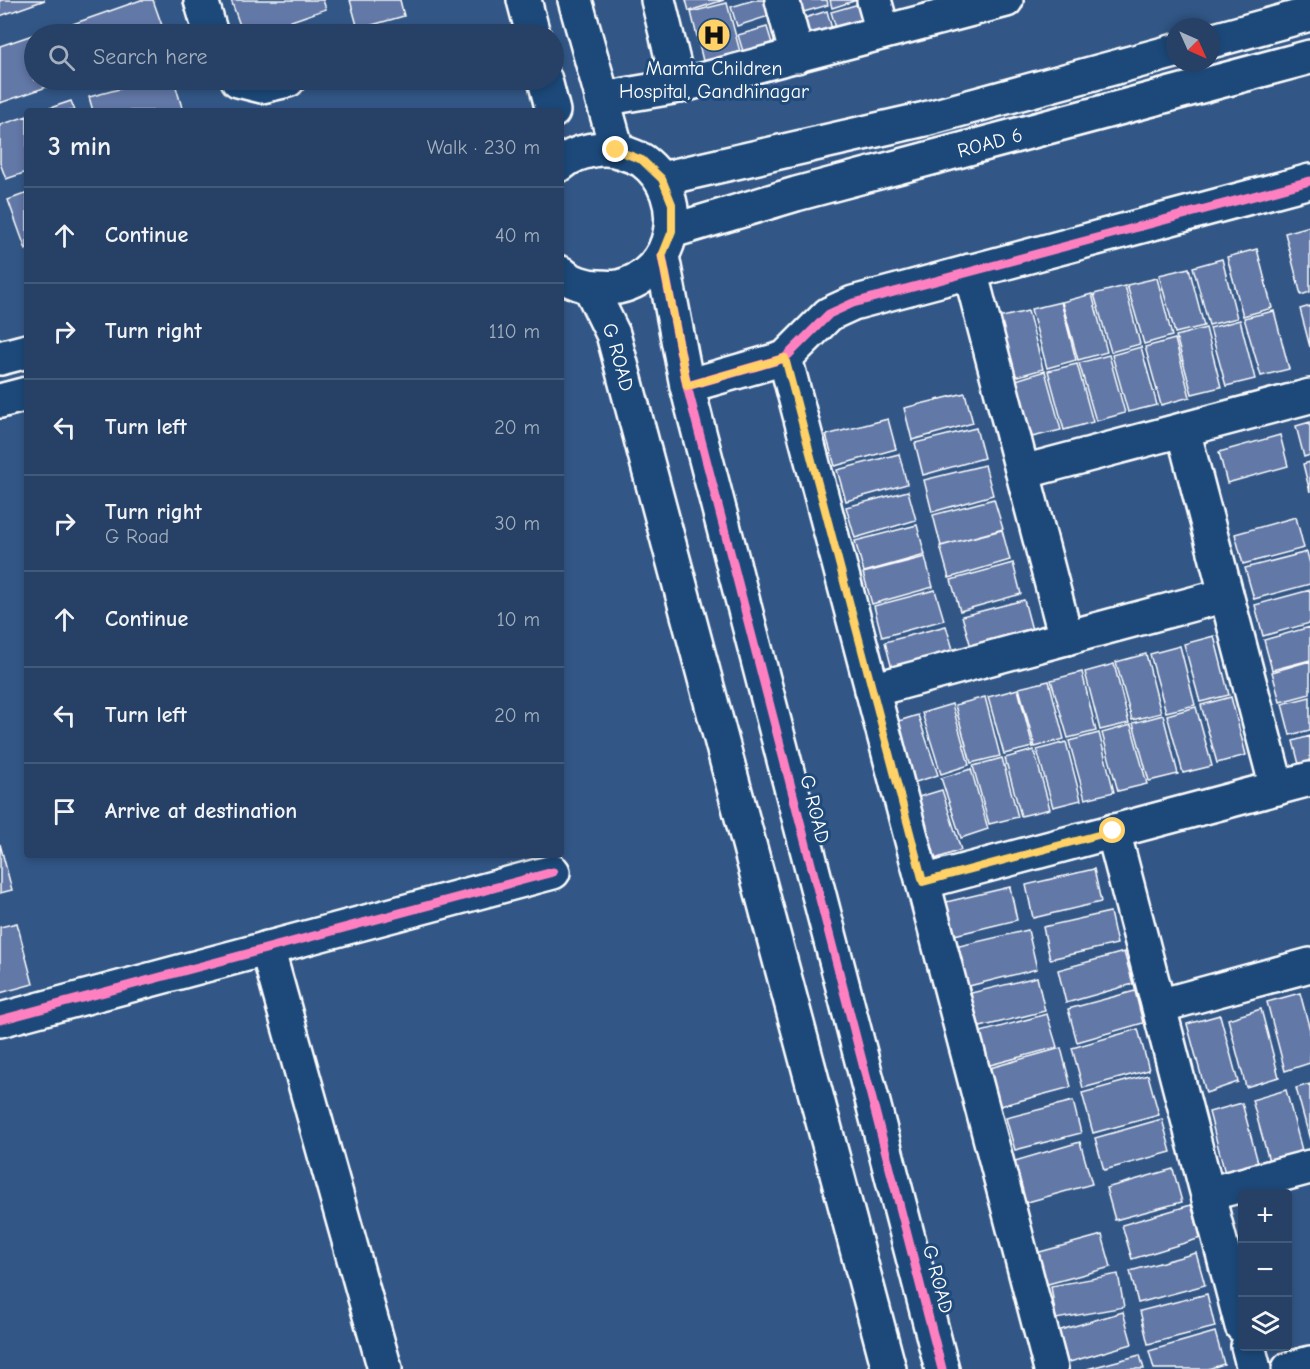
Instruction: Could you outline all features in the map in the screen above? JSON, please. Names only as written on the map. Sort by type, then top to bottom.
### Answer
[{"type":"street","points":[[201,0],[208,24]]},
{"type":"street","points":[[524,0],[530,24]]},
{"type":"street","points":[[574,0],[616,150]]},
{"type":"street","points":[[658,0],[679,86]]},
{"type":"street","points":[[782,0],[797,56]]},
{"type":"street","points":[[874,0],[883,32]]},
{"type":"street","points":[[602,99],[679,86],[1006,0]]},
{"type":"street","points":[[1220,39],[1310,14]]},
{"type":"street","name":"ROAD 6","points":[[662,179],[925,119],[1166,53]]},
{"type":"street","name":"ROAD 6","points":[[667,244],[796,194],[1310,57]]},
{"type":"street","points":[[548,90],[552,108]]},
{"type":"street","points":[[564,156],[590,150],[616,150],[642,160],[662,179]]},
{"type":"street","name":"G ROAD","points":[[662,179],[672,204],[667,244],[687,386],[942,1369]]},
{"type":"street","points":[[687,386],[785,358],[829,314],[853,303],[1310,181]]},
{"type":"street","points":[[564,276],[590,287],[617,287],[642,276],[667,244]]},
{"type":"street","points":[[970,271],[1066,638]]},
{"type":"street","name":"G ROAD","points":[[590,287],[613,334],[889,1369]]},
{"type":"street","points":[[0,358],[24,352]]},
{"type":"street","points":[[785,358],[1051,1369]]},
{"type":"street","points":[[0,401],[24,395]]},
{"type":"street","points":[[1023,472],[1310,396]]},
{"type":"street","points":[[1183,430],[1276,788]]},
{"type":"street","points":[[872,690],[1226,595]]},
{"type":"street","points":[[923,882],[1310,779]]},
{"type":"street","points":[[1113,831],[1238,1310]]},
{"type":"street","points":[[0,1020],[553,872]]},
{"type":"street","points":[[267,948],[385,1369]]},
{"type":"street","points":[[1159,1006],[1310,965]]},
{"type":"street","points":[[1208,1194],[1310,1167]]},
{"type":"street","points":[[1249,1351],[1254,1369]]},
{"type":"street","points":[[1289,1369],[1310,1363]]},
{"type":"building","points":[[0,0],[45,0],[0,16]]},
{"type":"building","points":[[141,0],[153,0],[161,24],[73,24]]},
{"type":"building","points":[[231,0],[323,0],[326,9],[283,24],[239,24]]},
{"type":"building","points":[[350,0],[400,0],[404,16],[376,24],[357,24]]},
{"type":"building","points":[[686,0],[724,0],[689,11]]},
{"type":"building","points":[[754,0],[767,0],[772,15],[737,26],[731,7]]},
{"type":"building","points":[[788,0],[827,0],[828,5],[793,15]]},
{"type":"building","points":[[830,0],[857,0],[832,8]]},
{"type":"building","points":[[866,2],[872,21],[837,31],[831,12]]},
{"type":"building","points":[[727,3],[743,63],[706,73],[691,12]]},
{"type":"building","points":[[827,11],[832,29],[797,40],[792,22]]},
{"type":"building","points":[[767,27],[775,53],[746,62],[738,35]]},
{"type":"building","points":[[24,38],[24,90],[38,90],[0,103],[0,46]]},
{"type":"building","points":[[115,90],[177,90],[182,108],[92,108],[89,97]]},
{"type":"building","points":[[71,101],[74,108],[50,108]]},
{"type":"building","points":[[24,117],[24,173],[6,179],[0,163],[0,125]]},
{"type":"building","points":[[24,194],[24,244],[8,200]]},
{"type":"building","points":[[1310,226],[1310,292],[1301,295],[1285,233]]},
{"type":"building","points":[[1257,249],[1272,308],[1243,316],[1227,257]]},
{"type":"building","points":[[1222,259],[1237,318],[1209,325],[1193,267]]},
{"type":"building","points":[[1189,268],[1204,326],[1175,333],[1159,275]]},
{"type":"building","points":[[1157,278],[1172,336],[1144,344],[1127,285]]},
{"type":"building","points":[[1125,286],[1140,344],[1111,352],[1094,294]]},
{"type":"building","points":[[1092,294],[1107,352],[1078,360],[1062,302]]},
{"type":"building","points":[[1061,302],[1076,360],[1047,368],[1031,309]]},
{"type":"building","points":[[1310,306],[1310,347],[1300,309]]},
{"type":"building","points":[[1028,311],[1043,369],[1015,377],[998,318]]},
{"type":"building","points":[[1274,311],[1289,369],[1261,376],[1244,318]]},
{"type":"building","points":[[1240,320],[1255,379],[1226,386],[1210,328]]},
{"type":"building","points":[[1206,328],[1221,387],[1192,394],[1176,336]]},
{"type":"building","points":[[1175,339],[1190,397],[1161,405],[1145,347]]},
{"type":"building","points":[[1141,347],[1157,405],[1128,412],[1112,355]]},
{"type":"building","points":[[1109,355],[1125,413],[1096,421],[1079,363]]},
{"type":"building","points":[[1077,364],[1093,422],[1064,430],[1048,371]]},
{"type":"building","points":[[1045,371],[1061,430],[1032,437],[1016,380]]},
{"type":"building","points":[[965,393],[973,423],[912,440],[904,408]]},
{"type":"building","points":[[888,419],[896,449],[835,466],[826,435]]},
{"type":"building","points":[[1310,422],[1310,455],[1304,457],[1296,426]]},
{"type":"building","points":[[976,428],[984,458],[923,475],[915,443]]},
{"type":"building","points":[[1280,435],[1288,466],[1227,483],[1219,452]]},
{"type":"building","points":[[899,454],[907,484],[846,501],[837,470]]},
{"type":"building","points":[[1310,462],[1310,492],[1303,464]]},
{"type":"building","points":[[985,465],[993,495],[932,512],[924,480]]},
{"type":"building","points":[[908,491],[916,520],[855,538],[846,507]]},
{"type":"building","points":[[994,499],[1003,529],[941,546],[933,515]]},
{"type":"building","points":[[1296,517],[1304,548],[1243,564],[1235,534]]},
{"type":"building","points":[[917,525],[925,555],[864,572],[855,541]]},
{"type":"building","points":[[1002,530],[1010,560],[949,578],[940,546]]},
{"type":"building","points":[[1307,552],[1310,564],[1310,584],[1254,599],[1245,568]]},
{"type":"building","points":[[925,557],[933,587],[872,604],[863,573]]},
{"type":"building","points":[[1013,563],[1021,594],[960,611],[951,580]]},
{"type":"building","points":[[935,590],[944,620],[882,637],[874,606]]},
{"type":"building","points":[[1310,590],[1310,623],[1263,636],[1255,605]]},
{"type":"building","points":[[1024,600],[1032,630],[971,647],[962,616]]},
{"type":"building","points":[[946,626],[955,656],[893,673],[885,642]]},
{"type":"building","points":[[1310,627],[1310,660],[1272,670],[1264,640]]},
{"type":"building","points":[[1214,636],[1229,695],[1200,702],[1184,644]]},
{"type":"building","points":[[1180,646],[1195,705],[1166,712],[1150,654]]},
{"type":"building","points":[[1146,654],[1161,713],[1132,720],[1116,662]]},
{"type":"building","points":[[1310,661],[1310,694],[1280,702],[1272,672]]},
{"type":"building","points":[[1114,664],[1129,723],[1100,730],[1085,672]]},
{"type":"building","points":[[1082,672],[1096,731],[1068,738],[1051,680]]},
{"type":"building","points":[[1049,681],[1064,739],[1035,747],[1019,688]]},
{"type":"building","points":[[1018,689],[1033,747],[1004,754],[988,697]]},
{"type":"building","points":[[985,697],[1000,756],[971,763],[955,705]]},
{"type":"building","points":[[1231,697],[1246,755],[1217,763],[1201,705]]},
{"type":"building","points":[[1310,697],[1310,730],[1290,735],[1282,704]]},
{"type":"building","points":[[952,704],[969,765],[941,774],[922,713]]},
{"type":"building","points":[[1196,707],[1212,766],[1183,773],[1167,715]]},
{"type":"building","points":[[918,715],[938,775],[906,785],[889,724]]},
{"type":"building","points":[[1163,715],[1178,774],[1149,781],[1133,723]]},
{"type":"building","points":[[1131,725],[1147,784],[1118,791],[1102,733]]},
{"type":"building","points":[[1099,733],[1114,792],[1085,799],[1069,741]]},
{"type":"building","points":[[1310,736],[1310,769],[1301,772],[1293,741]]},
{"type":"building","points":[[1066,742],[1081,800],[1053,807],[1037,750]]},
{"type":"building","points":[[1034,750],[1050,809],[1021,816],[1005,758]]},
{"type":"building","points":[[1002,758],[1018,817],[989,824],[973,766]]},
{"type":"building","points":[[971,769],[988,829],[961,838],[941,778]]},
{"type":"building","points":[[942,790],[961,850],[929,861],[912,799]]},
{"type":"building","points":[[0,844],[12,890],[0,893]]},
{"type":"building","points":[[1094,869],[1101,902],[1033,918],[1026,885]]},
{"type":"building","points":[[1010,887],[1017,920],[950,936],[942,903]]},
{"type":"building","points":[[1110,912],[1117,944],[1050,959],[1043,927]]},
{"type":"building","points":[[17,923],[33,984],[0,993],[0,927]]},
{"type":"building","points":[[1028,930],[1037,969],[965,987],[955,947]]},
{"type":"building","points":[[1124,952],[1133,984],[1066,1003],[1058,970]]},
{"type":"building","points":[[1037,977],[1045,1011],[972,1029],[963,995]]},
{"type":"building","points":[[1135,991],[1143,1023],[1077,1042],[1068,1009]]},
{"type":"building","points":[[1300,993],[1310,1030],[1310,1063],[1285,1071],[1267,1002]]},
{"type":"building","points":[[1261,1009],[1279,1077],[1246,1087],[1228,1019]]},
{"type":"building","points":[[1047,1014],[1057,1047],[979,1068],[970,1035]]},
{"type":"building","points":[[1220,1015],[1238,1082],[1206,1093],[1187,1024]]},
{"type":"building","points":[[1138,1029],[1149,1070],[1083,1088],[1072,1048]]},
{"type":"building","points":[[1061,1048],[1071,1087],[989,1109],[979,1071]]},
{"type":"building","points":[[1148,1075],[1159,1115],[1093,1133],[1082,1093]]},
{"type":"building","points":[[1310,1084],[1310,1140],[1296,1088]]},
{"type":"building","points":[[1286,1090],[1304,1158],[1271,1168],[1252,1100]]},
{"type":"building","points":[[1073,1101],[1081,1133],[1015,1150],[1006,1118]]},
{"type":"building","points":[[1242,1103],[1260,1170],[1227,1181],[1209,1112]]},
{"type":"building","points":[[1162,1119],[1171,1152],[1104,1170],[1095,1138]]},
{"type":"building","points":[[1080,1142],[1092,1184],[1017,1205],[1005,1164]]},
{"type":"building","points":[[1173,1169],[1182,1202],[1115,1220],[1106,1188]]},
{"type":"building","points":[[1191,1205],[1201,1238],[1132,1259],[1122,1225]]},
{"type":"building","points":[[1102,1235],[1111,1267],[1044,1285],[1036,1253]]},
{"type":"building","points":[[1196,1253],[1205,1285],[1138,1303],[1130,1271]]},
{"type":"building","points":[[1118,1274],[1124,1307],[1056,1319],[1051,1286]]},
{"type":"building","points":[[1207,1294],[1215,1327],[1148,1344],[1140,1311]]},
{"type":"building","points":[[1123,1312],[1132,1344],[1066,1363],[1057,1331]]},
{"type":"building","points":[[1215,1332],[1224,1364],[1208,1369],[1154,1369],[1149,1351]]},
{"type":"building","points":[[1140,1355],[1144,1369],[1087,1369]]},
{"type":"cycle path","points":[[687,386],[785,358],[829,314],[853,303],[1310,181]]},
{"type":"cycle path","points":[[662,256],[687,386],[942,1369]]},
{"type":"cycle path","points":[[0,1020],[553,872]]},
{"type":"place","name":"Mamta Children Hospital, Gandhinagar","points":[[714,35]]},
{"type":"route","points":[[616,150],[642,160],[662,179],[672,204],[672,231],[662,256],[687,386],[785,358],[923,882],[1113,831]]}]
